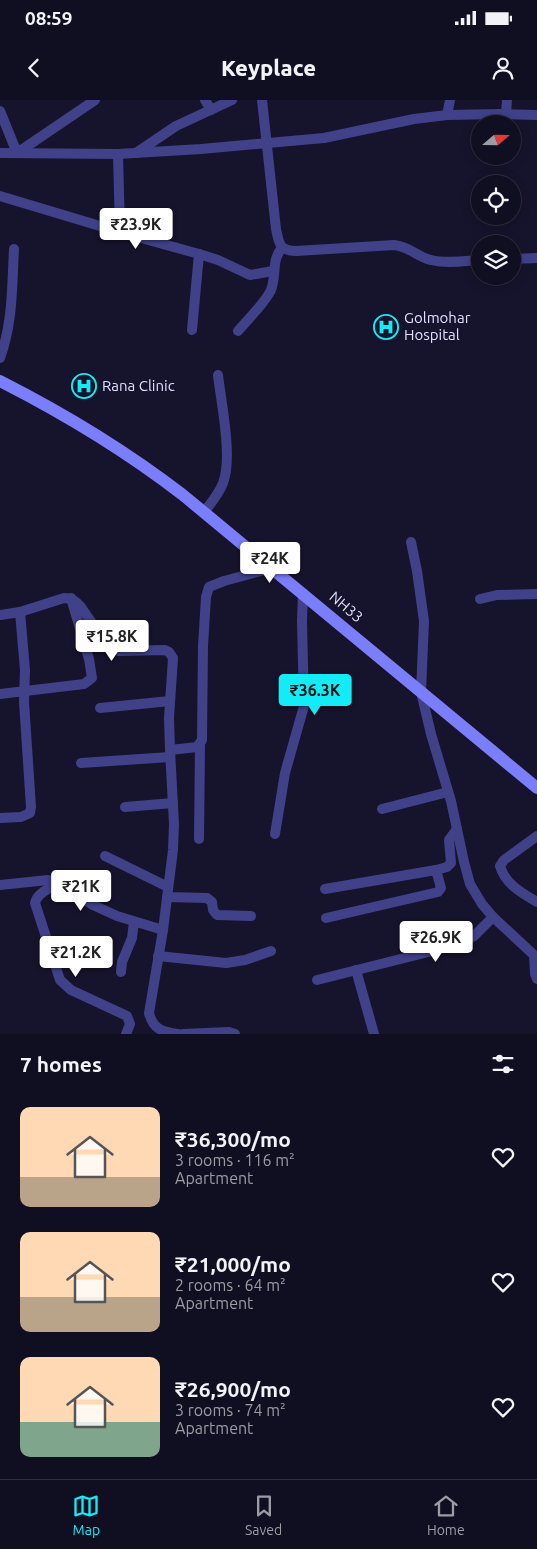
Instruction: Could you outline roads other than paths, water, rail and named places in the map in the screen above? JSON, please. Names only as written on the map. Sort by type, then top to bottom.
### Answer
[{"type":"main road","name":"NH33","points":[[0,381],[96,434],[154,473],[303,593],[537,788]]},
{"type":"street","points":[[17,153],[94,100]]},
{"type":"street","points":[[206,100],[210,110]]},
{"type":"street","points":[[136,153],[176,126],[232,100]]},
{"type":"street","points":[[262,100],[276,229],[278,242],[282,248],[288,251],[296,251],[394,245],[404,246],[430,260],[471,260]]},
{"type":"street","points":[[447,115],[450,100]]},
{"type":"street","points":[[506,114],[507,100]]},
{"type":"street","points":[[0,111],[17,153]]},
{"type":"street","points":[[0,153],[118,154],[267,144],[324,138],[414,119],[447,115],[537,115]]},
{"type":"street","points":[[118,154],[120,232]]},
{"type":"street","points":[[0,196],[218,260],[250,275],[273,271]]},
{"type":"street","points":[[238,331],[270,291],[273,282],[275,258],[282,248]]},
{"type":"street","points":[[0,358],[5,344],[11,311],[14,249]]},
{"type":"street","points":[[192,330],[199,254]]},
{"type":"street","points":[[521,259],[537,258]]},
{"type":"street","points":[[204,512],[217,495],[224,481],[227,464],[218,375]]},
{"type":"street","points":[[411,542],[424,621],[421,692],[470,884],[482,904],[493,917],[531,951],[536,959],[535,974],[537,979]]},
{"type":"street","points":[[199,840],[203,646],[207,591],[209,587],[215,584],[272,568]]},
{"type":"street","points":[[275,834],[285,773],[304,706],[303,593]]},
{"type":"street","points":[[480,599],[497,595],[537,594]]},
{"type":"street","points":[[0,615],[20,612],[64,598],[71,598],[81,607],[107,645],[112,649],[118,651],[165,650],[170,652],[173,658],[169,718],[173,850],[163,930],[149,1013],[158,1029],[178,1034]]},
{"type":"street","points":[[0,694],[84,684],[92,678],[92,672],[71,598]]},
{"type":"street","points":[[0,818],[21,817],[30,813],[24,691],[25,670],[20,612]]},
{"type":"street","points":[[100,708],[170,701]]},
{"type":"street","points":[[81,763],[170,754],[200,744]]},
{"type":"street","points":[[382,809],[448,792]]},
{"type":"street","points":[[125,807],[173,803]]},
{"type":"street","points":[[325,889],[447,867],[451,863],[449,840],[457,829]]},
{"type":"street","points":[[537,836],[504,860],[500,866],[506,879],[520,892],[537,902]]},
{"type":"street","points":[[105,856],[168,892],[207,898],[212,902],[213,910],[217,915],[251,916]]},
{"type":"street","points":[[326,918],[438,892],[441,888],[436,870]]},
{"type":"street","points":[[0,885],[41,880],[59,883],[93,905],[134,922],[163,930]]},
{"type":"street","points":[[59,883],[39,895],[35,899],[35,903],[60,980],[70,990],[128,1016],[130,1024],[126,1034]]},
{"type":"street","points":[[317,980],[466,941],[474,936],[493,917]]},
{"type":"street","points":[[121,972],[122,962],[132,938],[134,922]]},
{"type":"street","points":[[158,956],[226,963],[245,960],[271,951]]},
{"type":"street","points":[[356,970],[374,1034]]},
{"type":"street","points":[[183,1034],[229,1032],[235,1034]]},
{"type":"place","name":"Golmohar Hospital","points":[[386,327]]},
{"type":"place","name":"Rana Clinic","points":[[84,386]]}]
